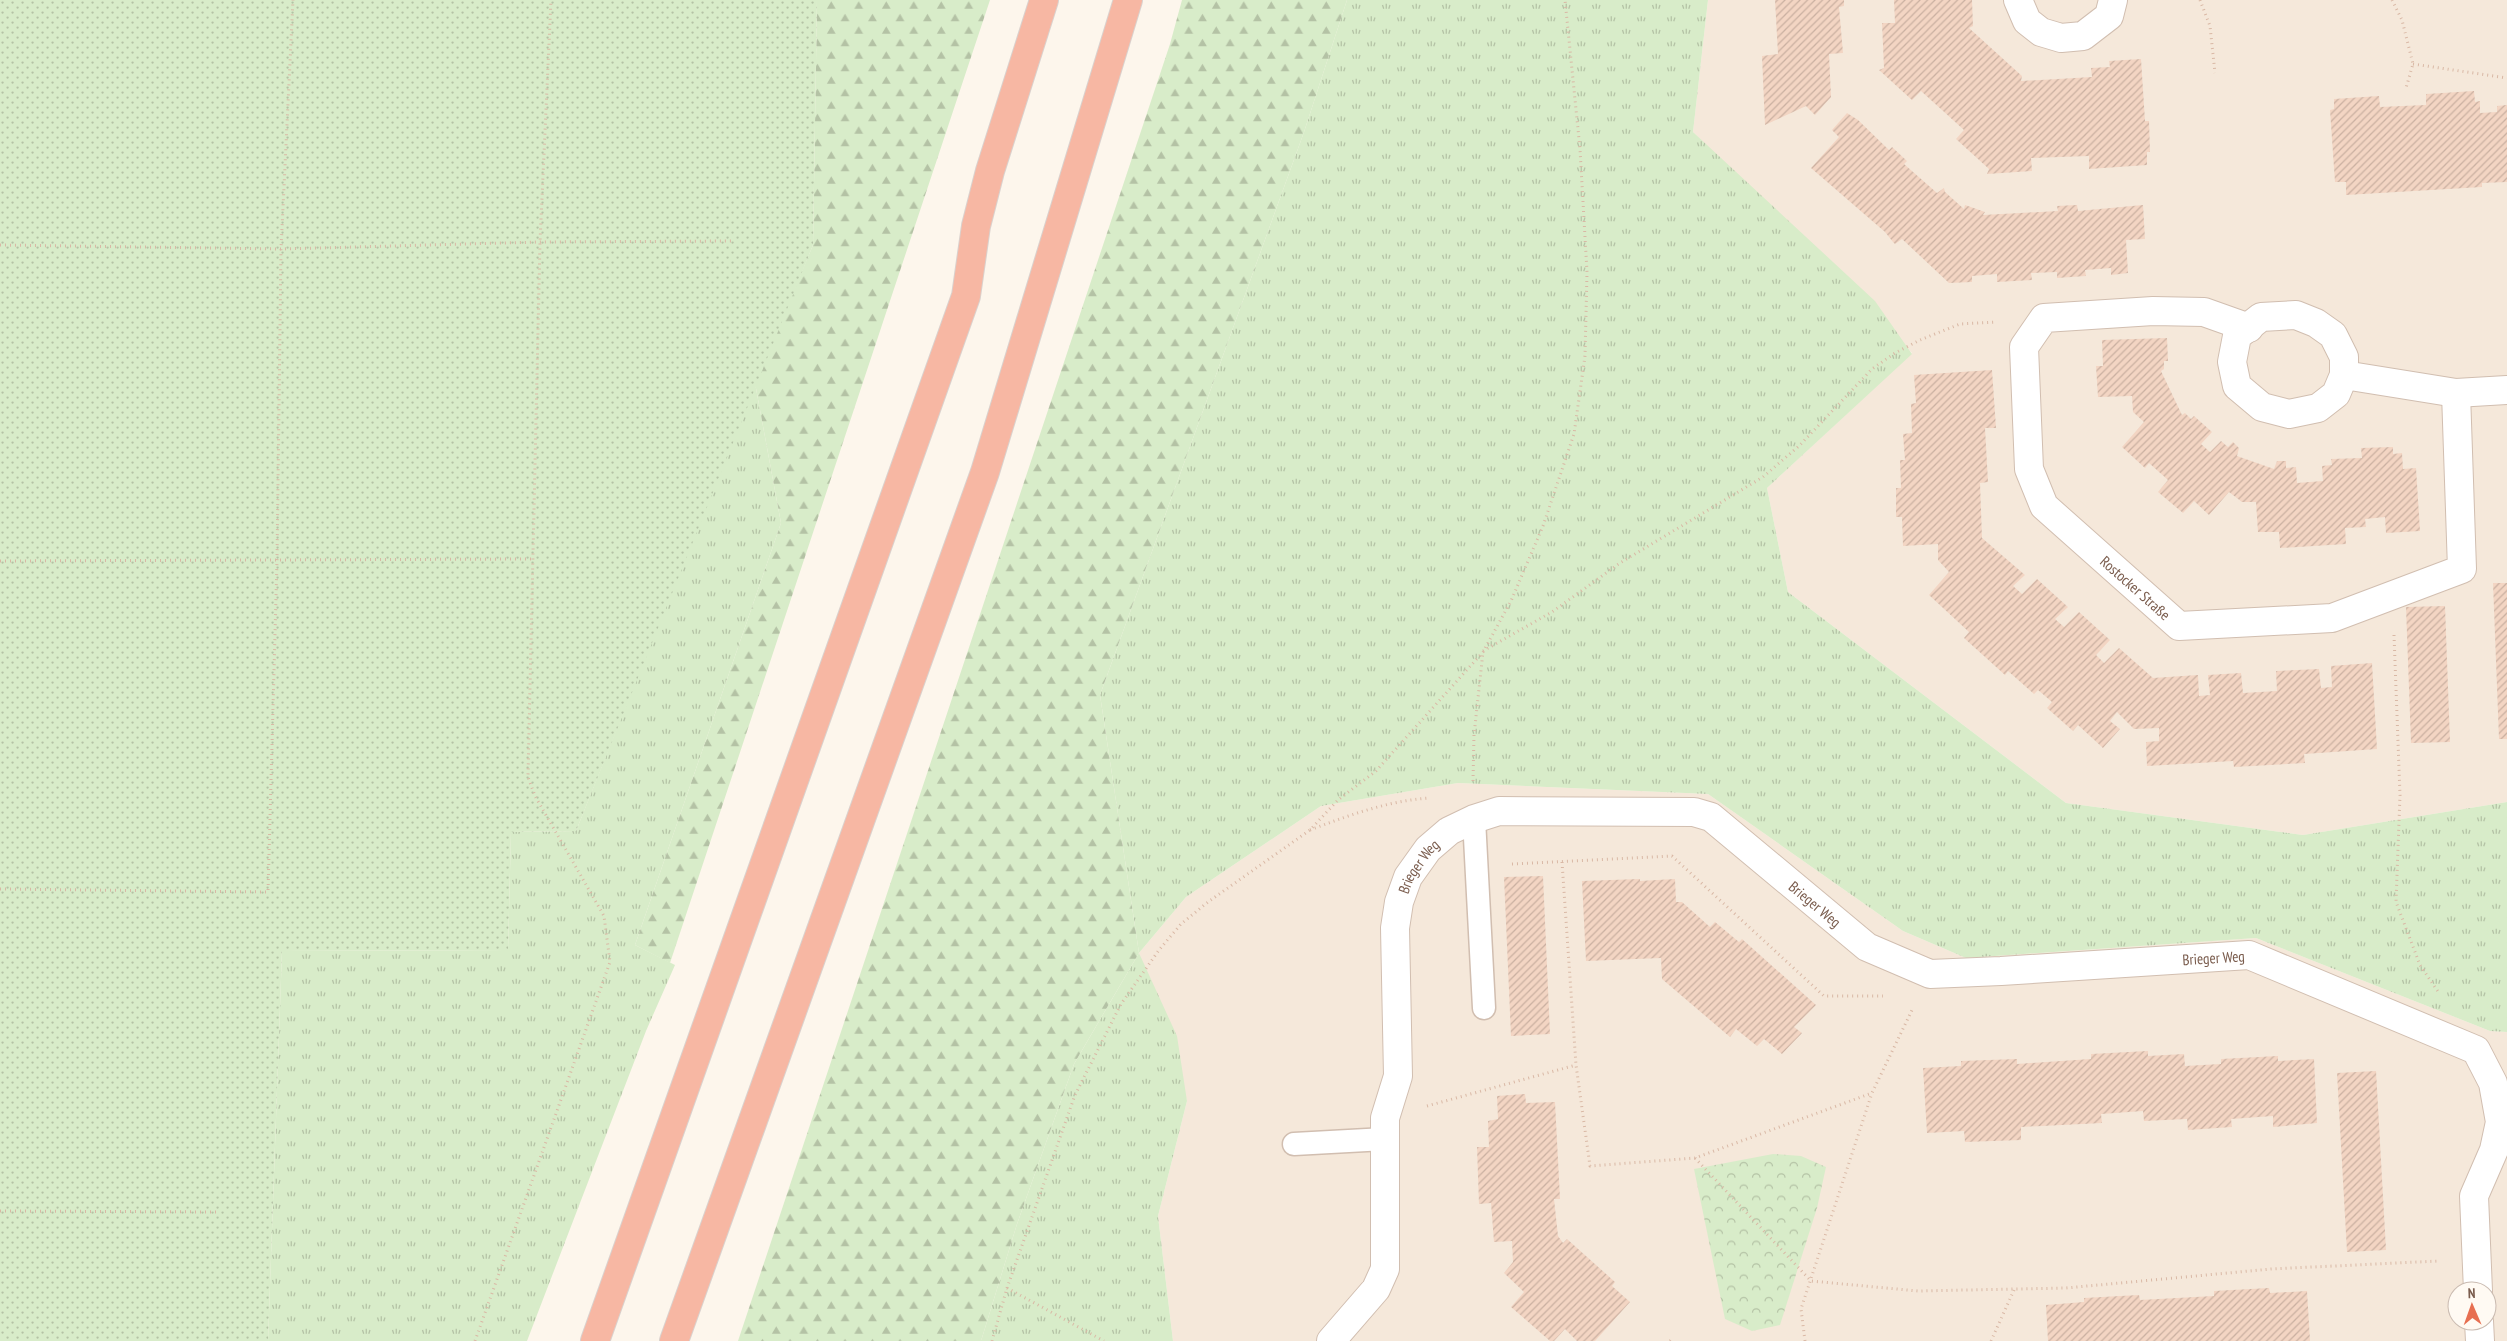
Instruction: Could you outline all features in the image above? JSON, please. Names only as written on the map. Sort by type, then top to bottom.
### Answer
[{"type":"highway","points":[[596,1341],[966,296],[976,226],[990,171],[1044,0]]},
{"type":"highway","points":[[674,1341],[985,472],[1128,0]]},
{"type":"street","points":[[2018,0],[2027,21],[2041,32],[2061,38],[2083,36],[2109,16],[2113,0]]},
{"type":"street","points":[[2044,318],[2152,311],[2204,312],[2249,328]]},
{"type":"street","points":[[2296,315],[2316,323],[2333,335],[2344,357],[2344,376],[2336,394],[2318,408],[2289,414],[2262,407],[2237,386],[2232,362],[2237,336],[2261,317],[2296,315]]},
{"type":"street","name":"Rostocker Straße","points":[[2044,318],[2024,347],[2029,468],[2044,506],[2179,626],[2332,618],[2462,569],[2456,393]]},
{"type":"street","points":[[2344,376],[2456,393],[2507,390]]},
{"type":"street","name":"Brieger Weg","points":[[1331,1341],[1376,1289],[1385,1269],[1385,1128],[1398,1076],[1395,928],[1399,902],[1408,877],[1428,849],[1449,832],[1474,819],[1500,811],[1694,812],[1712,816],[1867,947],[1925,985],[2001,971],[2249,955],[2476,1050],[2493,1082],[2500,1122],[2494,1150],[2474,1196],[2477,1281]]},
{"type":"lane","points":[[1474,819],[1484,1008]]},
{"type":"lane","points":[[1294,1144],[1385,1128]]},
{"type":"path","points":[[0,889],[268,892],[277,561],[280,249],[293,0]]},
{"type":"path","points":[[475,1341],[610,962],[604,916],[563,841],[555,832],[535,796],[528,776],[540,242],[551,0]]},
{"type":"path","points":[[992,1341],[1007,1288],[1075,1095],[1121,1004],[1159,950],[1181,924],[1208,902],[1310,830],[1338,800],[1376,771],[1483,652],[1511,601],[1543,526],[1574,434],[1585,356],[1587,272],[1580,149],[1566,0]]},
{"type":"path","points":[[2200,0],[2210,26],[2215,73]]},
{"type":"path","points":[[2392,0],[2402,20],[2413,64],[2406,88]]},
{"type":"path","points":[[2413,64],[2507,78]]},
{"type":"path","points":[[0,245],[280,249],[540,242],[733,241]]},
{"type":"path","points":[[1483,652],[1552,612],[1620,563],[1763,477],[1799,446],[1872,370],[1895,353],[1920,340],[1960,324],[2044,318]]},
{"type":"path","points":[[0,561],[277,561],[532,558]]},
{"type":"path","points":[[2392,595],[2400,795],[2396,902],[2420,965],[2440,996]]},
{"type":"path","points":[[1474,819],[1474,735],[1483,652]]},
{"type":"path","points":[[1310,830],[1370,808],[1404,800],[1433,797]]},
{"type":"path","points":[[1476,866],[1672,856],[1824,996],[1925,985]]},
{"type":"path","points":[[1562,862],[1576,1065],[1590,1166],[1695,1158],[1872,1093]]},
{"type":"path","points":[[1805,1341],[1801,1309],[1872,1093],[1925,985]]},
{"type":"path","points":[[1385,1128],[1576,1065]]},
{"type":"path","points":[[1695,1158],[1811,1281],[1918,1291],[2014,1290],[2066,1288],[2271,1269],[2476,1259]]},
{"type":"path","points":[[0,1211],[220,1212]]},
{"type":"path","points":[[1007,1288],[1104,1341]]},
{"type":"path","points":[[1991,1341],[2014,1290]]},
{"type":"shaded area","points":[[1708,0],[2507,0],[2507,802],[2303,835],[2066,803],[1788,592],[1767,488],[1912,353],[1693,132]]},
{"type":"shaded area","points":[[1458,783],[1708,794],[1903,931],[1966,958],[2256,938],[2490,1031],[2507,1032],[2507,1341],[1173,1341],[1158,1216],[1187,1101],[1139,953],[1186,897],[1321,806]]},
{"type":"green space","points":[[0,0],[817,0],[813,245],[576,831],[511,832],[508,950],[282,951],[268,1341],[0,1341]]},
{"type":"green space","points":[[817,0],[990,0],[670,963],[635,945],[781,523],[755,383],[813,245]]},
{"type":"green space","points":[[1182,0],[1347,0],[1304,132],[1100,695],[1139,953],[1074,1064],[1017,1224],[981,1341],[738,1341],[1170,44]]},
{"type":"green space","points":[[1347,0],[1708,0],[1693,132],[1875,301],[1912,354],[1767,488],[1788,592],[2066,803],[2303,835],[2507,802],[2507,1032],[2490,1031],[2256,938],[1966,958],[1903,931],[1708,794],[1458,783],[1321,806],[1186,897],[1139,953],[1100,695],[1304,132]]},
{"type":"green space","points":[[755,383],[781,523],[635,945],[675,965],[646,1031],[527,1341],[268,1341],[282,951],[508,950],[511,832],[576,831]]},
{"type":"green space","points":[[1139,953],[1177,1036],[1187,1101],[1158,1216],[1173,1341],[981,1341],[1017,1224],[1074,1064]]},
{"type":"green space","points":[[1773,1154],[1801,1156],[1826,1167],[1817,1208],[1780,1325],[1752,1331],[1725,1319],[1694,1169]]},
{"type":"building","points":[[1775,0],[1844,0],[1844,6],[1839,7],[1843,53],[1829,54],[1831,97],[1815,115],[1806,106],[1765,125],[1762,56],[1778,54]]},
{"type":"building","points":[[1894,0],[1972,0],[1973,26],[1969,28],[2022,76],[2021,81],[2092,77],[2091,68],[2110,67],[2109,61],[2141,59],[2145,121],[2149,121],[2150,152],[2147,152],[2147,165],[2089,169],[2089,156],[2031,158],[2032,171],[1987,174],[1989,169],[1956,139],[1964,130],[1921,91],[1912,100],[1879,70],[1884,68],[1882,23],[1895,23]]},
{"type":"building","points":[[2474,91],[2475,102],[2480,101],[2480,113],[2497,112],[2497,106],[2507,105],[2507,182],[2482,183],[2482,187],[2346,195],[2346,182],[2335,182],[2330,110],[2334,109],[2334,99],[2379,96],[2380,107],[2426,105],[2426,94]]},
{"type":"building","points":[[1847,113],[1858,120],[1889,150],[1892,147],[1907,161],[1904,164],[1937,193],[1944,188],[1945,192],[1964,209],[1965,205],[1985,212],[1983,215],[2058,211],[2057,206],[2077,205],[2078,211],[2143,205],[2145,239],[2126,240],[2128,273],[2111,275],[2111,268],[2085,270],[2086,276],[2057,278],[2057,272],[2031,273],[2032,280],[1997,282],[1997,274],[1972,276],[1972,282],[1949,283],[1902,239],[1895,244],[1885,232],[1811,168],[1839,137],[1832,130]]},
{"type":"building","points":[[2167,338],[2168,361],[2164,361],[2164,369],[2161,371],[2182,415],[2185,413],[2191,419],[2194,416],[2212,432],[2201,444],[2210,452],[2221,441],[2228,447],[2233,442],[2239,448],[2237,456],[2274,469],[2277,461],[2286,461],[2286,468],[2296,467],[2297,483],[2323,481],[2322,466],[2332,465],[2331,459],[2362,458],[2361,448],[2393,447],[2393,454],[2402,453],[2403,469],[2416,468],[2420,531],[2386,533],[2385,517],[2365,519],[2366,527],[2345,528],[2346,544],[2280,548],[2279,532],[2258,532],[2256,502],[2242,502],[2229,492],[2209,515],[2194,501],[2183,513],[2158,492],[2168,480],[2149,463],[2145,468],[2122,447],[2144,422],[2133,412],[2132,396],[2098,397],[2096,366],[2103,366],[2102,340]]},
{"type":"building","points":[[1992,370],[1996,428],[1985,428],[1988,482],[1980,483],[1982,538],[2025,575],[2013,586],[2022,594],[2037,579],[2068,607],[2055,619],[2064,627],[2079,612],[2110,640],[2096,655],[2104,663],[2119,648],[2153,678],[2198,675],[2199,696],[2210,695],[2208,675],[2241,673],[2243,693],[2277,691],[2276,671],[2319,669],[2321,688],[2332,687],[2331,666],[2372,663],[2377,749],[2304,754],[2305,763],[2234,767],[2233,761],[2147,766],[2146,742],[2159,741],[2159,728],[2134,729],[2117,712],[2110,721],[2120,729],[2103,748],[2078,725],[2073,731],[2047,708],[2052,702],[2038,690],[2034,694],[2008,671],[2005,675],[1964,638],[1969,632],[1929,595],[1949,572],[1938,560],[1938,544],[1903,546],[1902,517],[1896,517],[1896,488],[1901,488],[1900,460],[1905,460],[1903,434],[1912,433],[1911,404],[1916,403],[1914,375]]},
{"type":"building","points":[[2493,583],[2507,583],[2507,739],[2499,739]]},
{"type":"building","points":[[2445,606],[2450,742],[2411,743],[2406,607]]},
{"type":"building","points":[[1543,876],[1550,1034],[1511,1036],[1504,877]]},
{"type":"building","points":[[1640,879],[1640,881],[1675,879],[1676,902],[1682,902],[1710,927],[1715,922],[1739,942],[1742,939],[1816,1005],[1794,1027],[1802,1033],[1782,1054],[1764,1039],[1757,1046],[1736,1029],[1730,1037],[1662,979],[1661,958],[1586,961],[1582,881]]},
{"type":"building","points":[[2148,1051],[2148,1056],[2184,1054],[2185,1066],[2221,1064],[2221,1059],[2278,1056],[2278,1061],[2314,1059],[2317,1123],[2273,1127],[2273,1116],[2231,1119],[2232,1127],[2188,1130],[2187,1119],[2144,1121],[2143,1111],[2101,1114],[2102,1123],[2021,1127],[2021,1140],[1965,1142],[1964,1131],[1927,1133],[1923,1068],[1961,1066],[1961,1061],[2017,1059],[2017,1064],[2091,1059],[2091,1054]]},
{"type":"building","points":[[2376,1071],[2386,1250],[2347,1252],[2337,1073]]},
{"type":"building","points":[[1525,1094],[1526,1103],[1555,1102],[1560,1199],[1554,1199],[1558,1236],[1563,1243],[1567,1239],[1615,1282],[1612,1286],[1630,1302],[1595,1341],[1577,1341],[1565,1329],[1554,1341],[1550,1341],[1511,1307],[1524,1292],[1504,1273],[1513,1262],[1512,1241],[1494,1242],[1491,1203],[1479,1204],[1477,1147],[1489,1147],[1488,1121],[1498,1119],[1497,1096]]},
{"type":"building","points":[[2269,1288],[2270,1293],[2307,1291],[2310,1341],[2048,1341],[2046,1305],[2084,1302],[2084,1298],[2139,1295],[2140,1300],[2214,1296],[2214,1291]]}]
